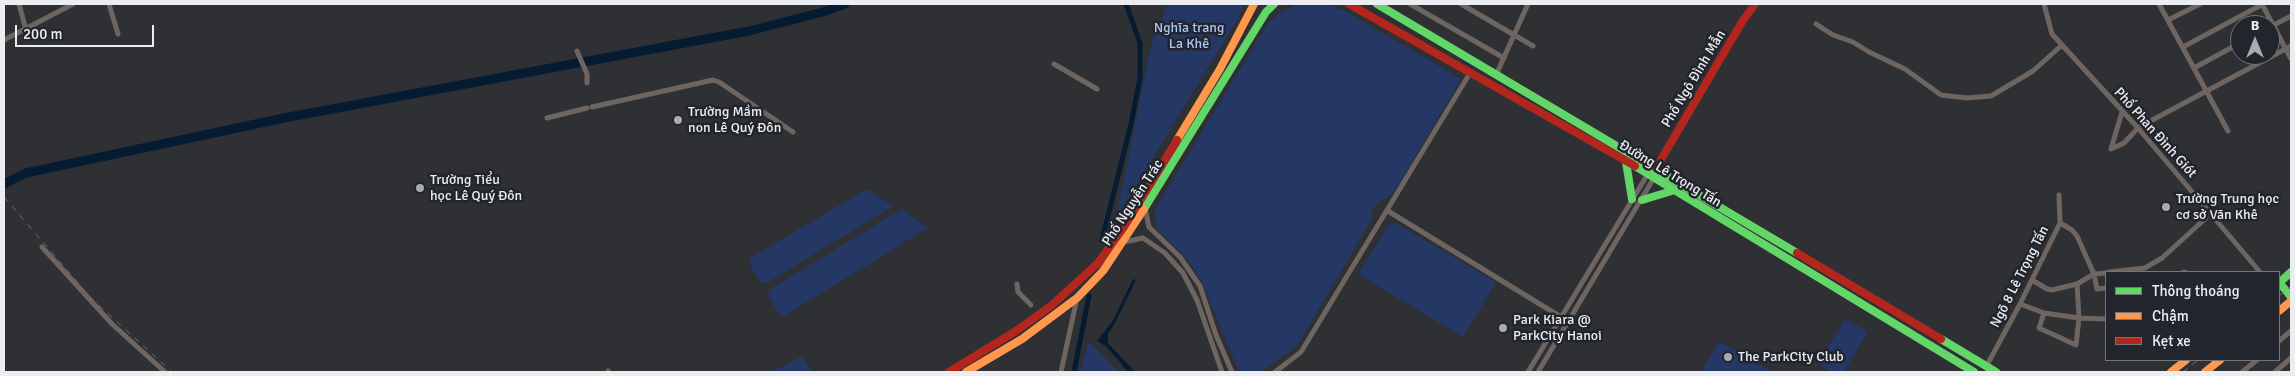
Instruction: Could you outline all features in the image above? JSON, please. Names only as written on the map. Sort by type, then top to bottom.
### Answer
[{"type":"main road","name":"Phố Nguyễn Trác","points":[[949,372],[1032,320],[1098,263],[1124,228],[1220,68],[1254,4]]},
{"type":"main road","name":"Phố Nguyễn Trác","points":[[966,372],[1022,340],[1077,298],[1103,271],[1124,242],[1266,12],[1274,4]]},
{"type":"main road","name":"Đường Lê Trọng Tấn","points":[[1349,4],[1647,173],[1974,372]]},
{"type":"main road","name":"Phố Ngô Đình Mẫn","points":[[1656,168],[1742,22],[1755,4]]},
{"type":"main road","name":"Đường Lê Trọng Tấn","points":[[1381,5],[1996,372]]},
{"type":"main road","points":[[1220,68],[1228,73]]},
{"type":"main road","points":[[1626,162],[1632,199]]},
{"type":"main road","points":[[1642,200],[1675,190]]},
{"type":"main road","points":[[2280,282],[2291,272]]},
{"type":"main road","points":[[2280,284],[2291,299],[2280,310]]},
{"type":"main road","points":[[2172,372],[2184,361]]},
{"type":"main road","points":[[2205,372],[2219,361]]},
{"type":"street","points":[[18,4],[26,30]]},
{"type":"street","points":[[4,40],[73,4]]},
{"type":"street","points":[[109,4],[118,34]]},
{"type":"street","points":[[1410,4],[1504,58]]},
{"type":"street","points":[[1461,4],[1533,46]]},
{"type":"street","points":[[1496,75],[1528,4]]},
{"type":"street","name":"Phố Phan Đình Giót","points":[[2044,4],[2052,34],[2138,128],[2259,271]]},
{"type":"street","points":[[2159,4],[2228,131]]},
{"type":"street","points":[[2168,20],[2200,4]]},
{"type":"street","points":[[2183,47],[2262,4]]},
{"type":"street","points":[[1816,24],[1833,35],[1853,42],[1868,52],[1905,69],[1941,95],[1967,98],[1991,96],[2034,70],[2062,45]]},
{"type":"street","points":[[2280,36],[2289,48],[2291,59]]},
{"type":"street","points":[[2194,68],[2230,48]]},
{"type":"street","points":[[2122,112],[2111,149],[2124,143],[2138,128],[2289,48]]},
{"type":"street","points":[[577,51],[585,68],[588,83]]},
{"type":"street","points":[[1054,64],[1098,89]]},
{"type":"street","points":[[1275,372],[1301,352],[1470,73]]},
{"type":"street","points":[[547,118],[713,80],[719,82],[793,132]]},
{"type":"street","points":[[1528,372],[1647,173],[1656,168]]},
{"type":"street","points":[[1538,372],[1655,178],[1656,168]]},
{"type":"street","name":"Ngõ 8 Lê Trọng Tấn","points":[[1986,366],[2020,304],[2060,223],[2060,195]]},
{"type":"street","points":[[1145,208],[1149,227],[1180,257],[1200,286],[1216,335],[1232,372]]},
{"type":"street","points":[[1388,211],[1569,322]]},
{"type":"street","points":[[2126,271],[2145,270],[2162,258],[2206,218]]},
{"type":"street","points":[[2060,223],[2072,230],[2094,274],[2097,289],[2105,288]]},
{"type":"street","points":[[1124,242],[1143,238],[1165,253],[1183,273],[1197,300],[1222,372]]},
{"type":"street","points":[[42,248],[112,324],[165,372]]},
{"type":"street","points":[[2032,280],[2047,289],[2078,284],[2094,274],[2105,272]]},
{"type":"street","points":[[1017,284],[1018,292],[1031,305]]},
{"type":"street","points":[[2044,313],[2039,328],[2076,345],[2079,318],[2078,284]]},
{"type":"street","points":[[1060,372],[1077,298]]},
{"type":"street","points":[[2020,304],[2044,313],[2079,318],[2105,319]]},
{"type":"street","points":[[2280,341],[2291,331]]},
{"type":"street","points":[[2275,372],[2291,358]]},
{"type":"street","points":[[2242,372],[2256,361]]},
{"type":"green space","name":"Nghĩa trang La Khê","points":[[1168,4],[1244,4],[1236,22],[1116,218],[1152,41]]},
{"type":"green space","points":[[1298,4],[1324,4],[1345,11],[1461,79],[1399,184],[1390,196],[1376,204],[1372,211],[1373,217],[1297,346],[1261,372],[1239,372],[1202,282],[1188,260],[1157,229],[1154,211],[1267,25],[1279,13]]},
{"type":"green space","points":[[867,189],[893,206],[765,284],[760,282],[749,263],[750,258]]},
{"type":"green space","points":[[902,209],[928,228],[784,316],[779,314],[768,295],[769,290]]},
{"type":"green space","points":[[1396,223],[1496,282],[1463,337],[1358,274],[1389,224]]},
{"type":"green space","points":[[1845,319],[1868,332],[1844,372],[1831,372],[1818,364]]},
{"type":"green space","points":[[1089,341],[1119,372],[1080,372]]},
{"type":"green space","name":"The ParkCity Club","points":[[1719,341],[1773,372],[1701,372]]},
{"type":"green space","points":[[802,356],[812,372],[772,372]]},
{"type":"shaded area","points":[[1133,279],[1136,280],[1108,334],[1108,343],[1135,372],[1128,372],[1106,346],[1097,341],[1112,322]]},
{"type":"waterway","points":[[4,184],[26,173],[284,118],[749,31],[823,12],[845,4]]},
{"type":"waterway","points":[[1102,240],[1131,124],[1140,78],[1140,43],[1126,4]]},
{"type":"waterway","points":[[1074,372],[1089,296]]},
{"type":"railway","points":[[4,197],[92,299],[172,372]]},
{"type":"railway","points":[[2280,295],[2291,286]]},
{"type":"railway","points":[[2183,372],[2197,361]]},
{"type":"traffic: fast","points":[[1144,209],[1266,12],[1274,4]]},
{"type":"traffic: fast","points":[[1377,4],[1797,253]]},
{"type":"traffic: fast","points":[[1626,162],[1632,199]]},
{"type":"traffic: fast","points":[[1635,166],[1974,372]]},
{"type":"traffic: fast","points":[[1642,200],[1675,190]]},
{"type":"traffic: fast","points":[[2280,282],[2291,272]]},
{"type":"traffic: fast","points":[[2280,283],[2291,297]]},
{"type":"traffic: fast","points":[[1941,339],[1996,372]]},
{"type":"traffic: slow","points":[[1177,140],[1220,69],[1254,4]]},
{"type":"traffic: slow","points":[[966,372],[1022,339],[1077,298],[1103,271],[1144,209]]},
{"type":"traffic: slow","points":[[2280,310],[2291,301]]},
{"type":"traffic: slow","points":[[2171,372],[2185,361]]},
{"type":"traffic: slow","points":[[2205,372],[2219,361]]},
{"type":"traffic: jam","points":[[1349,4],[1635,166]]},
{"type":"traffic: jam","points":[[1656,168],[1742,22],[1755,4]]},
{"type":"traffic: jam","points":[[949,372],[1016,331],[1052,305],[1098,263],[1124,227],[1177,140]]},
{"type":"traffic: jam","points":[[1797,253],[1941,339]]},
{"type":"place","name":"Trường Mầm non Lê Quý Đôn","points":[[678,120]]},
{"type":"place","name":"Trường Tiểu học Lê Quý Đôn","points":[[420,188]]},
{"type":"place","name":"Trường Trung học cơ sở Văn Khê","points":[[2166,207]]},
{"type":"place","name":"Park Kiara @ ParkCity Hanoi","points":[[1503,328]]},
{"type":"place","name":"The ParkCity Club","points":[[1728,357]]}]
